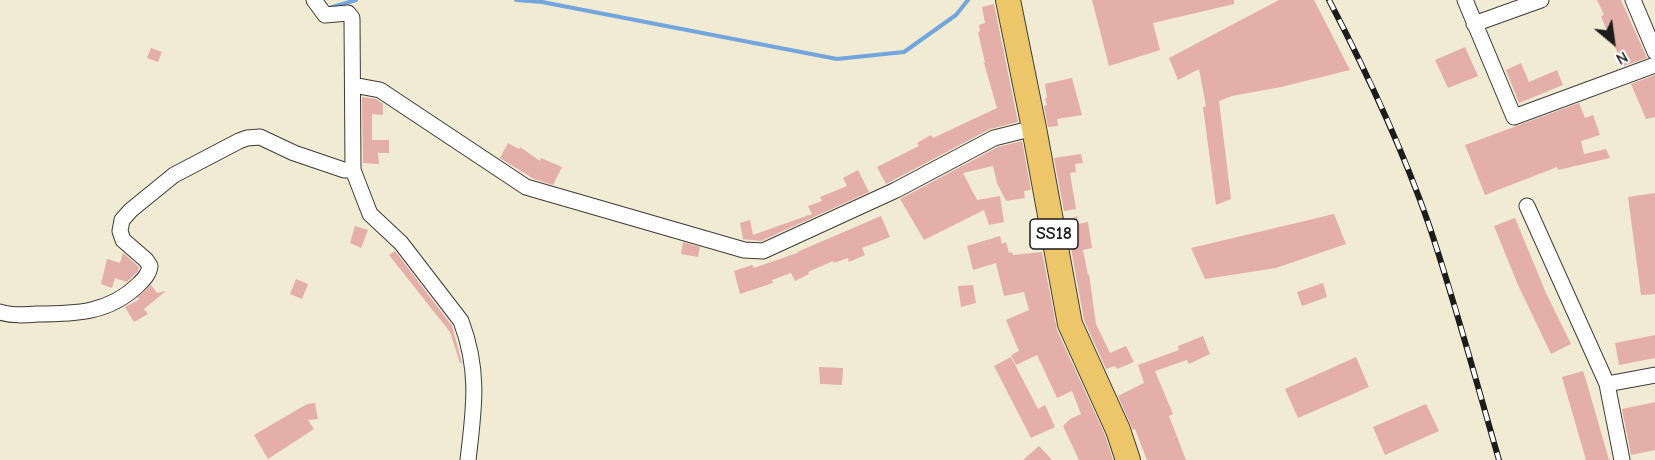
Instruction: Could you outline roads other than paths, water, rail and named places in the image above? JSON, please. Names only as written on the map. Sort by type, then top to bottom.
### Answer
[{"type":"main road","name":"SS18","points":[[1008,0],[1070,324],[1118,430],[1128,460]]},
{"type":"street","points":[[314,0],[325,15],[348,13],[352,18],[353,170],[370,214],[401,243],[461,321],[473,362],[476,392],[468,460]]},
{"type":"street","points":[[1465,0],[1514,117],[1655,65]]},
{"type":"street","points":[[1474,24],[1541,0]]},
{"type":"street","points":[[1634,0],[1655,52]]},
{"type":"street","points":[[353,85],[380,90],[526,187],[723,244],[763,251],[896,190],[994,138],[1034,128]]},
{"type":"street","points":[[0,312],[15,315],[67,314],[96,309],[125,297],[141,282],[149,272],[150,266],[123,240],[120,231],[122,220],[130,210],[174,175],[239,141],[260,137],[294,153],[344,170],[353,170]]},
{"type":"street","points":[[1527,206],[1606,384],[1622,460]]},
{"type":"street","points":[[1606,384],[1655,375]]},
{"type":"waterway","points":[[329,8],[356,0]]},
{"type":"waterway","points":[[516,0],[542,2],[837,59],[904,52],[956,15],[968,0]]},
{"type":"railway","points":[[1329,0],[1383,111],[1419,196],[1448,283],[1499,460]]}]
